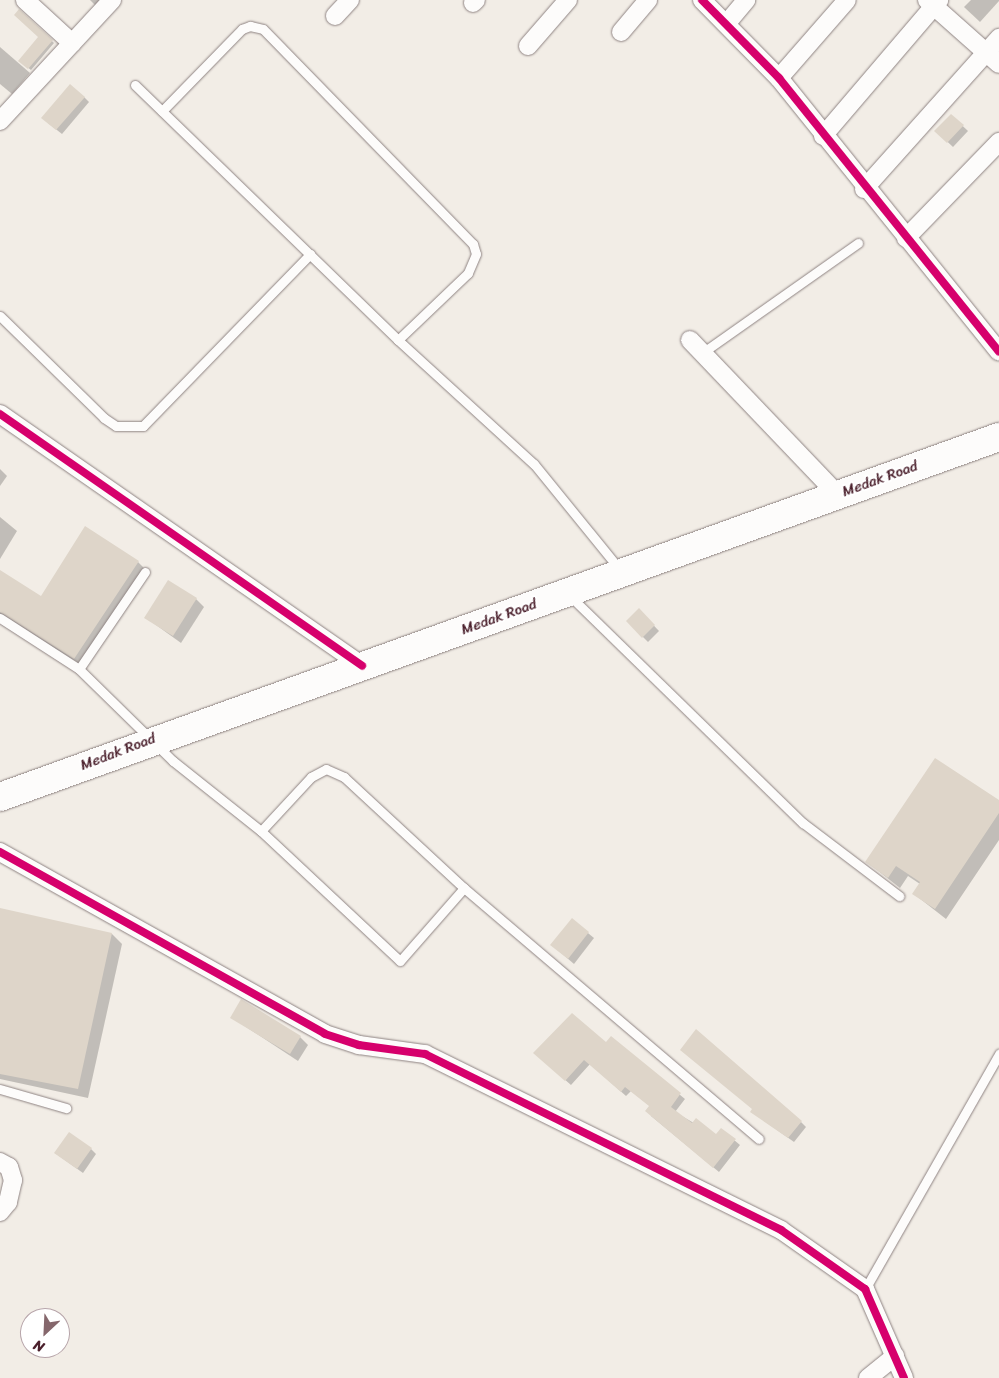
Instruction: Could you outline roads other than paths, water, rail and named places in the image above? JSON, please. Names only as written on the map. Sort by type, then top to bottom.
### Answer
[{"type":"main road","name":"Medak Road","points":[[0,797],[154,738],[362,666],[999,437]]},
{"type":"street","points":[[26,0],[72,43]]},
{"type":"street","points":[[0,121],[112,0]]},
{"type":"street","points":[[335,16],[350,0]]},
{"type":"street","points":[[528,46],[568,0]]},
{"type":"street","points":[[621,32],[648,0]]},
{"type":"street","points":[[702,0],[727,23],[779,78],[864,189],[999,352]]},
{"type":"street","points":[[727,23],[746,0]]},
{"type":"street","points":[[779,78],[847,0]]},
{"type":"street","points":[[823,136],[933,2],[992,58]]},
{"type":"street","points":[[864,189],[992,58],[999,38]]},
{"type":"street","points":[[906,238],[999,142]]},
{"type":"street","points":[[696,347],[838,495]]},
{"type":"street","points":[[0,414],[362,666]]},
{"type":"street","points":[[0,852],[325,1034],[359,1045],[425,1054],[781,1230],[864,1289],[896,1369],[868,1378]]},
{"type":"street","points":[[0,1162],[8,1167],[13,1180],[8,1202],[0,1212]]},
{"type":"lane","points":[[162,111],[242,29],[250,26],[263,29],[473,244],[476,254],[468,272],[398,340]]},
{"type":"lane","points":[[135,85],[398,340],[556,486],[622,573]]},
{"type":"lane","points":[[696,347],[858,243]]},
{"type":"lane","points":[[0,316],[104,418],[116,426],[142,426],[310,254]]},
{"type":"lane","points":[[80,669],[145,572]]},
{"type":"lane","points":[[567,592],[804,823],[899,896]]},
{"type":"lane","points":[[0,618],[80,669],[154,738],[173,761],[261,830],[400,961],[464,888]]},
{"type":"lane","points":[[261,830],[311,777],[326,769],[344,777],[464,888],[758,1139]]},
{"type":"lane","points":[[864,1289],[999,1054]]},
{"type":"lane","points":[[0,1089],[66,1108]]}]
